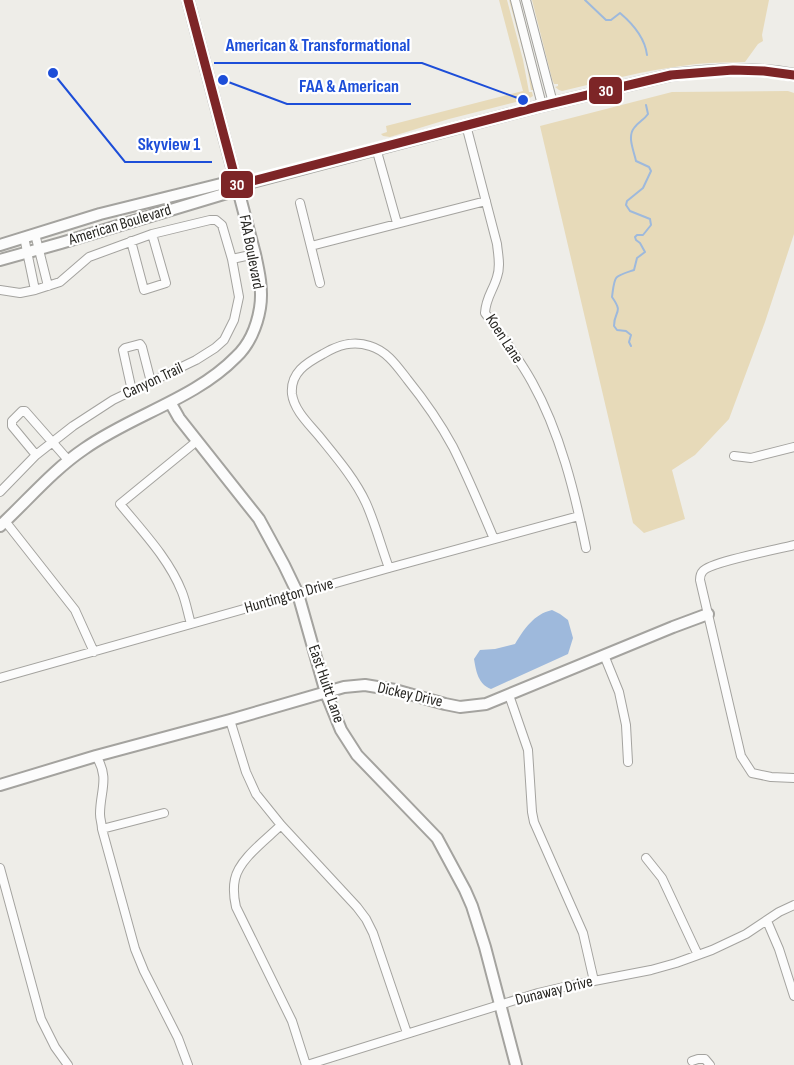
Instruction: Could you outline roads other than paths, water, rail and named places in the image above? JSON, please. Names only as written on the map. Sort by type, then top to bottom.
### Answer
[{"type":"street","name":"FAA Boulevard","points":[[3,523],[82,450],[214,376],[238,356],[250,338],[255,325],[260,308],[261,284],[255,254],[188,0]]},
{"type":"street","points":[[515,0],[548,104]]},
{"type":"street","points":[[526,0],[548,104]]},
{"type":"street","name":"American Boulevard","points":[[0,260],[227,193],[237,185],[634,83],[694,72],[746,70],[794,75]]},
{"type":"street","name":"Koen Lane","points":[[466,125],[500,261],[497,277],[486,301],[485,313],[532,382],[557,438],[586,548]]},
{"type":"street","points":[[376,148],[398,223]]},
{"type":"street","name":"American Boulevard","points":[[0,245],[100,214],[225,183],[237,185]]},
{"type":"street","points":[[311,246],[486,201]]},
{"type":"street","points":[[300,203],[320,283]]},
{"type":"street","name":"Canyon Trail","points":[[0,492],[36,455],[73,426],[113,400],[196,360],[224,340],[234,320],[239,297],[222,225],[216,220],[210,220],[152,234]]},
{"type":"street","points":[[35,234],[48,286]]},
{"type":"street","points":[[0,290],[20,292],[35,290],[60,282],[89,257],[131,241],[152,234],[166,283],[144,290],[131,241]]},
{"type":"street","points":[[24,237],[35,290]]},
{"type":"street","points":[[232,260],[255,254]]},
{"type":"street","points":[[389,567],[363,498],[339,460],[303,417],[292,395],[292,382],[297,372],[315,358],[344,344],[370,346],[384,352],[416,390],[451,445],[494,539]]},
{"type":"street","points":[[132,391],[123,350],[125,348],[142,346],[151,382]]},
{"type":"street","name":"East Huitt Lane","points":[[170,402],[179,418],[259,519],[284,565],[298,594],[326,693],[341,730],[357,755],[436,838],[465,890],[485,947],[516,1065]]},
{"type":"street","points":[[36,455],[12,426],[12,421],[22,411],[25,411],[69,461]]},
{"type":"street","points":[[191,624],[183,593],[172,571],[120,504],[197,441]]},
{"type":"street","points":[[734,456],[751,458],[794,447]]},
{"type":"street","name":"Huntington Drive","points":[[0,678],[389,567],[579,516]]},
{"type":"street","points":[[3,523],[75,610],[94,652]]},
{"type":"street","points":[[794,545],[723,562],[707,568],[701,574],[700,580],[741,756],[752,773],[794,778]]},
{"type":"street","name":"Dickey Drive","points":[[0,785],[344,687],[365,685],[395,690],[460,707],[486,704],[708,614]]},
{"type":"street","points":[[604,655],[619,692],[626,725],[628,762]]},
{"type":"street","points":[[509,695],[528,750],[534,822],[583,933],[594,981]]},
{"type":"street","points":[[230,720],[256,794],[366,919],[373,933],[407,1033]]},
{"type":"street","points":[[96,756],[104,771],[105,786],[100,815],[102,829],[135,949],[178,1038],[188,1065]]},
{"type":"street","points":[[102,829],[164,813]]},
{"type":"street","points":[[281,825],[249,855],[239,869],[235,877],[234,897],[236,907],[292,1021],[307,1065]]},
{"type":"street","points":[[646,858],[662,878],[698,955]]},
{"type":"street","points":[[0,868],[41,1019],[55,1047],[68,1065]]},
{"type":"street","name":"Dunaway Drive","points":[[307,1065],[538,993],[651,970],[698,955],[746,934],[794,905]]},
{"type":"street","points":[[767,921],[779,949],[794,996]]},
{"type":"street","points":[[692,1061],[705,1059],[710,1065]]},
{"type":"water","points":[[552,610],[568,620],[573,638],[568,654],[491,689],[483,684],[474,659],[480,650],[515,644],[535,619]]},
{"type":"waterway","points":[[585,0],[606,20],[611,20],[620,13],[625,17],[641,37],[647,55]]},
{"type":"waterway","points":[[631,346],[629,342],[631,335],[626,331],[617,330],[614,326],[618,309],[612,297],[616,278],[634,270],[637,258],[645,252],[635,237],[643,235],[651,225],[650,219],[630,211],[626,205],[627,201],[643,188],[651,171],[649,167],[636,161],[631,140],[634,128],[648,114],[646,105]]},
{"type":"place","name":"Skyview 1","points":[[53,73]]},
{"type":"place","name":"FAA & American","points":[[223,80]]},
{"type":"place","name":"American & Transformational","points":[[523,100]]}]
